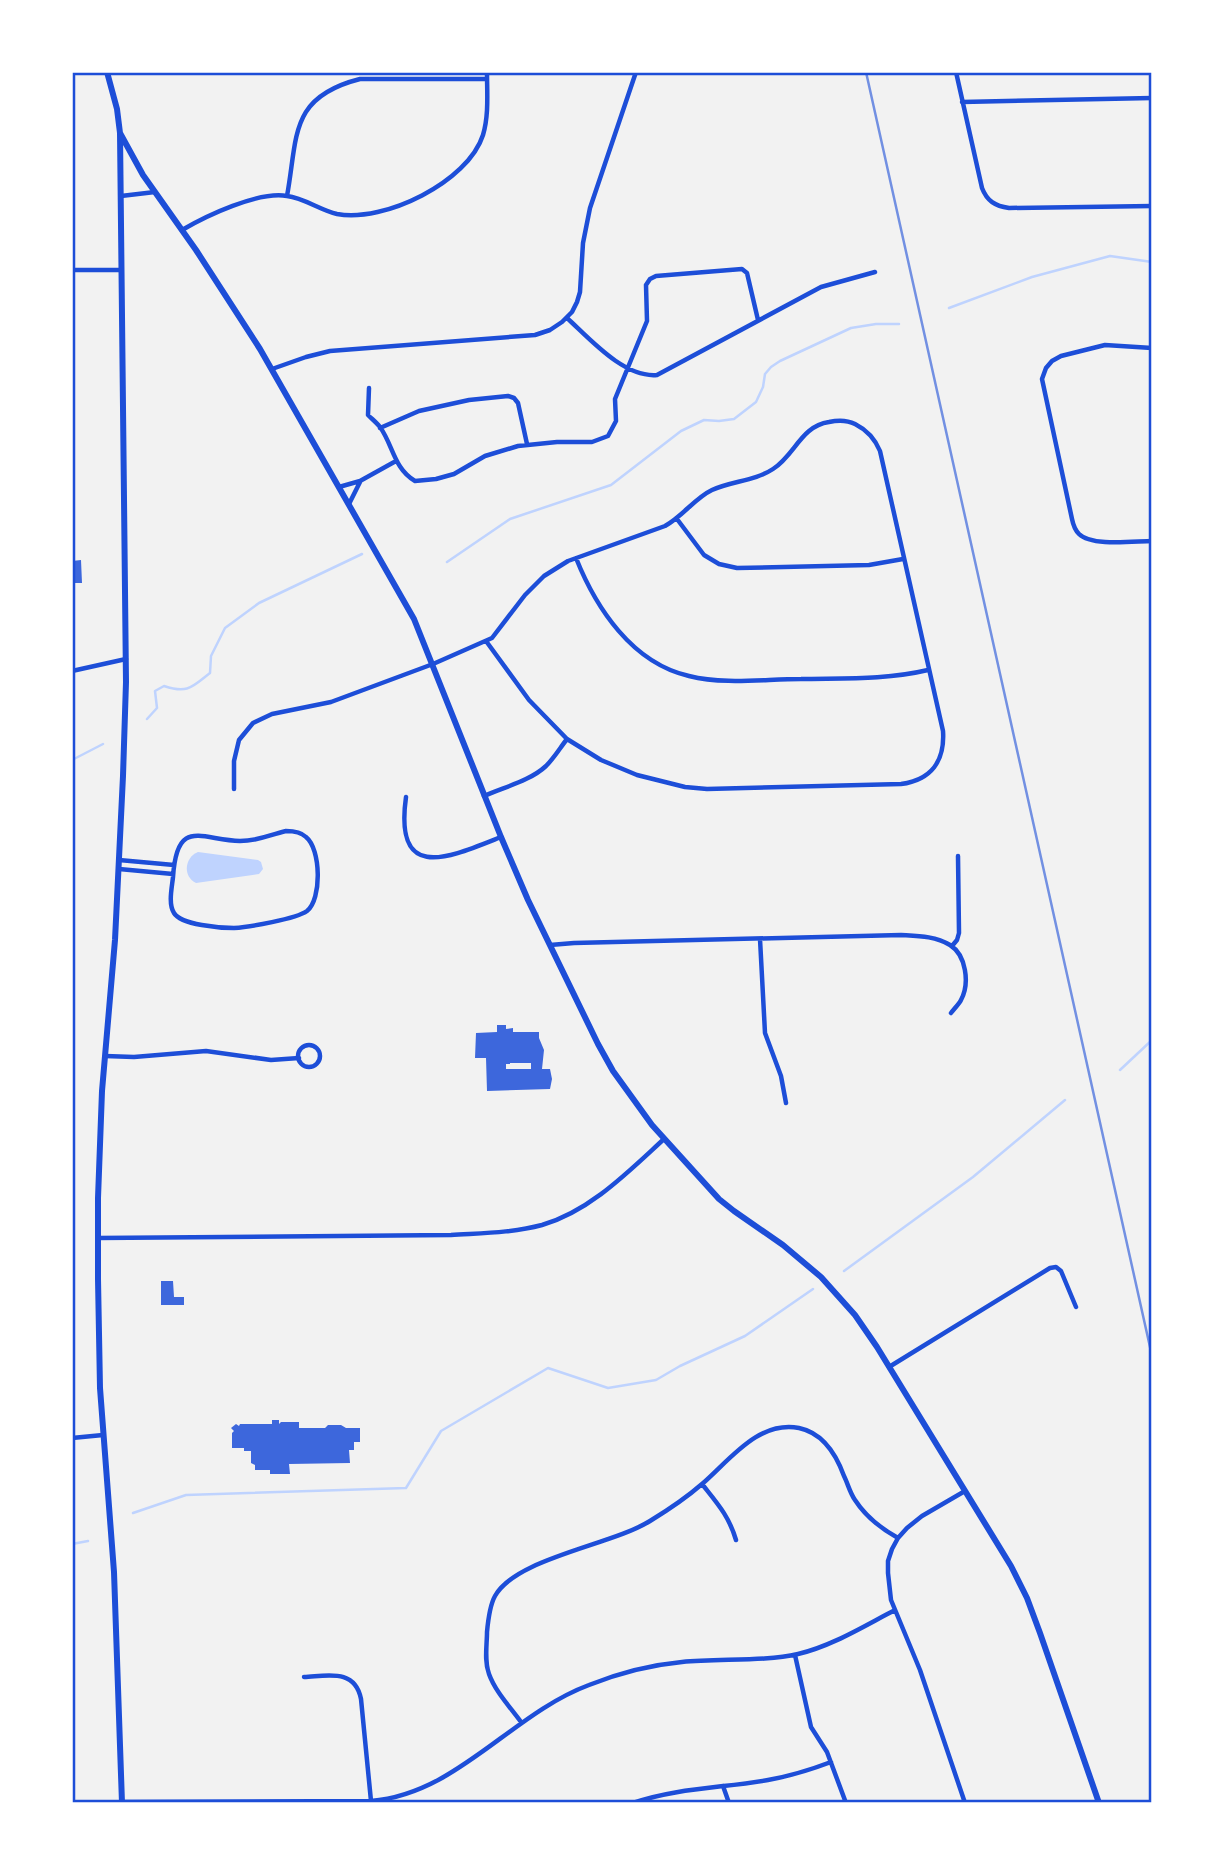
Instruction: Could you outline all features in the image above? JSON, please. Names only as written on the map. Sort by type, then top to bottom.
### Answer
[{"type":"main road","points":[[107,72],[120,133],[126,659],[119,869],[100,1124],[98,1322],[114,1572],[122,1802]]},
{"type":"main road","points":[[120,133],[155,192],[272,369],[414,619],[501,837],[549,946],[609,1064],[664,1139],[719,1199],[783,1245],[821,1277],[855,1315],[1011,1566],[1027,1598],[1099,1803]]},
{"type":"street","points":[[182,230],[228,208],[261,197],[287,196],[337,214],[352,215],[368,214],[424,195],[456,173],[475,152],[486,120],[487,72]]},
{"type":"street","points":[[272,369],[330,351],[535,335],[557,326],[567,318],[580,292],[582,247],[590,208],[636,72]]},
{"type":"street","points":[[956,72],[982,188],[985,196],[992,202],[1009,208],[1152,206]]},
{"type":"street","points":[[287,196],[300,123],[313,102],[329,89],[360,79],[487,79]]},
{"type":"street","points":[[962,102],[1152,98]]},
{"type":"street","points":[[121,196],[155,192]]},
{"type":"street","points":[[369,388],[368,415],[380,428],[396,461],[410,479],[419,481],[454,474],[485,456],[527,444],[592,442],[608,436],[616,421],[615,399],[647,321],[646,285],[656,276],[742,269],[747,273],[758,320]]},
{"type":"street","points":[[72,270],[121,270]]},
{"type":"street","points":[[567,318],[626,368],[650,376],[663,373],[821,287],[875,272]]},
{"type":"street","points":[[1152,348],[1105,345],[1061,356],[1046,368],[1042,379],[1074,526],[1079,534],[1086,539],[1102,542],[1152,541]]},
{"type":"street","points":[[380,428],[419,411],[469,400],[508,396],[518,402],[527,444]]},
{"type":"street","points":[[234,789],[234,761],[239,740],[253,723],[272,714],[331,702],[486,641],[497,633],[525,595],[557,566],[677,519],[708,491],[775,468],[811,428],[822,423],[844,421],[861,427],[877,444],[943,731],[943,746],[939,760],[930,772],[909,783],[707,789],[659,781],[620,769],[567,739],[529,700],[486,641]]},
{"type":"street","points":[[339,487],[360,481],[396,461]]},
{"type":"street","points":[[349,505],[360,481]]},
{"type":"street","points":[[677,519],[704,555],[719,564],[737,568],[869,565],[903,559]]},
{"type":"street","points":[[576,558],[594,596],[632,646],[651,660],[688,676],[729,680],[824,678],[900,676],[928,670]]},
{"type":"street","points":[[72,671],[126,659]]},
{"type":"street","points":[[484,796],[540,771],[567,739]]},
{"type":"street","points":[[406,797],[403,816],[405,835],[411,849],[418,853],[427,856],[455,855],[501,837]]},
{"type":"street","points":[[294,831],[308,837],[314,847],[317,889],[309,909],[293,917],[232,928],[188,923],[179,919],[171,907],[174,865],[179,847],[187,838],[193,836],[241,841],[261,840],[294,831]]},
{"type":"street","points":[[952,946],[959,933],[958,856]]},
{"type":"street","points":[[119,860],[174,865]]},
{"type":"street","points":[[119,869],[173,874]]},
{"type":"street","points":[[549,946],[574,943],[901,935],[927,937],[952,946],[966,975],[961,1000],[951,1013]]},
{"type":"street","points":[[760,939],[765,1034],[781,1076],[786,1104]]},
{"type":"street","points":[[306,1045],[313,1046],[320,1054],[318,1061],[309,1066],[303,1064],[299,1058],[299,1052],[306,1045]]},
{"type":"street","points":[[105,1056],[206,1051],[271,1060],[299,1058]]},
{"type":"street","points":[[98,1238],[451,1235],[506,1231],[542,1224],[573,1212],[626,1174],[664,1139]]},
{"type":"street","points":[[889,1367],[1050,1268],[1061,1270],[1076,1307]]},
{"type":"street","points":[[521,1722],[494,1685],[486,1660],[488,1622],[495,1596],[510,1578],[530,1567],[648,1522],[702,1484],[753,1439],[765,1432],[777,1428],[799,1429],[824,1442],[836,1458],[853,1497],[864,1512],[874,1523],[898,1538]]},
{"type":"street","points":[[72,1438],[104,1435]]},
{"type":"street","points":[[702,1484],[725,1513],[736,1540]]},
{"type":"street","points":[[965,1491],[914,1521],[898,1538],[888,1561],[891,1600],[920,1670],[965,1803]]},
{"type":"street","points":[[122,1802],[371,1801],[397,1797],[425,1787],[466,1762],[521,1722],[588,1685],[639,1668],[682,1662],[795,1655],[816,1650],[895,1610]]},
{"type":"street","points":[[795,1655],[811,1727],[831,1762],[846,1803]]},
{"type":"street","points":[[304,1677],[340,1676],[357,1686],[361,1699],[371,1801]]},
{"type":"street","points":[[633,1803],[663,1794],[767,1780],[831,1762]]},
{"type":"street","points":[[723,1786],[729,1803]]},
{"type":"water","points":[[198,852],[258,860],[263,869],[259,874],[196,883],[189,876],[187,867],[190,858]]},
{"type":"building","points":[[81,560],[82,583],[72,583],[72,561]]},
{"type":"building","points":[[497,1025],[506,1025],[506,1029],[513,1028],[513,1032],[539,1032],[544,1050],[542,1069],[550,1069],[550,1089],[487,1091],[486,1058],[475,1058],[476,1033],[497,1032]],"holes":[[[510,1063],[531,1063],[531,1069],[506,1069],[506,1064]]]},
{"type":"building","points":[[161,1281],[173,1281],[174,1297],[184,1297],[184,1305],[161,1305]]},
{"type":"building","points":[[272,1420],[279,1420],[279,1424],[299,1422],[299,1428],[341,1425],[346,1428],[360,1428],[360,1442],[354,1442],[354,1450],[349,1450],[350,1463],[289,1464],[290,1474],[270,1474],[270,1470],[255,1470],[255,1465],[251,1463],[251,1451],[232,1448],[234,1431],[231,1428],[236,1424],[272,1424]]},
{"type":"waterway","points":[[949,308],[1032,277],[1110,256],[1152,262]]},
{"type":"waterway","points":[[447,562],[510,519],[611,485],[681,431],[704,420],[734,419],[756,402],[765,374],[780,361],[851,328],[899,324]]},
{"type":"waterway","points":[[147,719],[157,708],[155,691],[164,686],[189,688],[210,673],[211,656],[225,628],[259,603],[362,554]]},
{"type":"waterway","points":[[72,760],[103,744]]},
{"type":"waterway","points":[[1120,1070],[1152,1040]]},
{"type":"waterway","points":[[844,1271],[973,1177],[1065,1100]]},
{"type":"waterway","points":[[133,1513],[186,1495],[406,1488],[441,1431],[548,1368],[608,1388],[656,1380],[745,1336],[813,1289]]},
{"type":"waterway","points":[[72,1544],[88,1541]]},
{"type":"railway","points":[[866,72],[1152,1356]]}]
